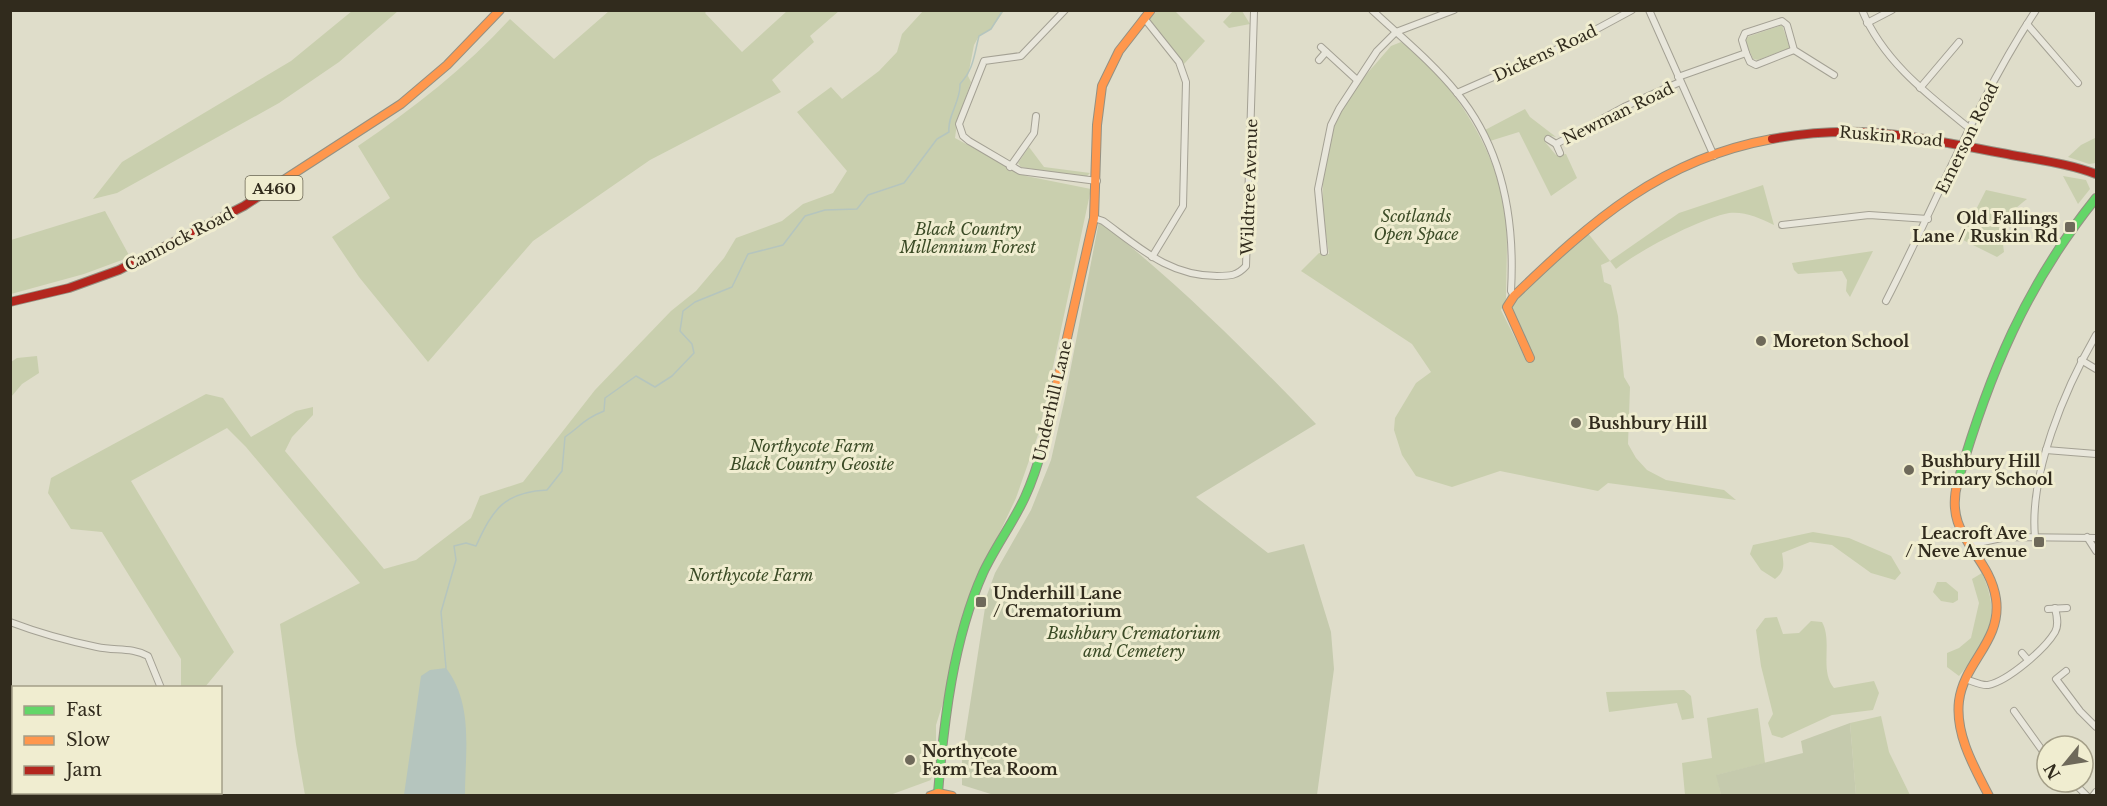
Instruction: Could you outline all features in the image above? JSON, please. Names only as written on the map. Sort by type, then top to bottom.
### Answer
[{"type":"main road","name":"Cannock Road","points":[[10,302],[85,283],[119,270],[244,206],[401,104],[447,65],[500,10]]},
{"type":"main road","name":"Underhill Lane","points":[[934,794],[945,713],[963,636],[983,574],[1026,498],[1039,464],[1094,218],[1097,181],[1096,114],[1100,90],[1118,51],[1151,10]]},
{"type":"main road","name":"Ruskin Road","points":[[1514,296],[1584,229],[1621,202],[1655,182],[1714,156],[1762,142],[1834,130],[1884,132],[1962,144],[2097,174]]},
{"type":"main road","points":[[1989,795],[1967,752],[1959,726],[1959,703],[1965,679],[1991,639],[1997,612],[1993,585],[1957,523],[1953,503],[1980,406],[2006,343],[2034,287],[2065,238],[2097,198]]},
{"type":"main road","points":[[1514,296],[1507,307],[1530,358]]},
{"type":"main road","points":[[934,794],[952,795]]},
{"type":"street","points":[[1065,10],[1021,56],[984,61],[974,81],[959,124],[960,131],[969,141],[1010,166],[1028,174],[1097,181]]},
{"type":"street","points":[[1372,10],[1457,93],[1484,133],[1501,176],[1510,219],[1511,291],[1514,296]]},
{"type":"street","points":[[1324,252],[1318,189],[1331,125],[1377,51],[1396,32],[1454,10]]},
{"type":"street","name":"Dickens Road","points":[[1457,93],[1571,43],[1632,10]]},
{"type":"street","points":[[1649,10],[1714,156]]},
{"type":"street","points":[[1862,10],[1867,23],[1890,58],[1920,88],[1969,128]]},
{"type":"street","points":[[1867,23],[1892,10]]},
{"type":"street","name":"Emerson Road","points":[[1886,301],[1928,219],[1969,128],[2036,10]]},
{"type":"street","name":"Wildtree Avenue","points":[[1094,218],[1103,221],[1170,268],[1210,276],[1233,276],[1246,266],[1254,11]]},
{"type":"street","points":[[1144,18],[1179,62],[1186,82],[1182,206],[1152,257]]},
{"type":"street","points":[[1794,50],[1756,65],[1750,62],[1742,40],[1745,33],[1782,21],[1787,25],[1794,50],[1834,75]]},
{"type":"street","points":[[2027,24],[2078,83]]},
{"type":"street","points":[[1920,88],[1959,42]]},
{"type":"street","points":[[1321,47],[1358,80]]},
{"type":"street","points":[[1319,60],[1326,52]]},
{"type":"street","name":"Newman Road","points":[[1556,144],[1595,121],[1679,79],[1746,53]]},
{"type":"street","points":[[1010,166],[1034,133],[1036,116]]},
{"type":"street","name":"Newman Road","points":[[1548,139],[1556,144],[1560,153]]},
{"type":"street","points":[[1782,225],[1869,215],[1928,219]]},
{"type":"street","points":[[2036,537],[2034,521],[2046,450],[2081,360],[2097,335]]},
{"type":"street","points":[[2081,360],[2097,369]]},
{"type":"street","points":[[2046,450],[2097,454]]},
{"type":"street","points":[[1969,544],[2006,537],[2097,538]]},
{"type":"street","points":[[2087,537],[2097,551]]},
{"type":"street","points":[[1965,679],[1986,686],[2003,680],[2028,660],[2055,632],[2058,625],[2052,609],[2067,608]]},
{"type":"street","points":[[10,622],[91,646],[137,650],[148,656],[161,686]]},
{"type":"street","points":[[2022,653],[2028,660]]},
{"type":"street","points":[[2066,671],[2056,680],[2080,711],[2097,727]]},
{"type":"street","points":[[2014,711],[2035,740]]},
{"type":"street","points":[[2093,795],[2097,792]]},
{"type":"green space","points":[[352,11],[398,11],[339,62],[279,103],[117,193],[93,199],[122,162],[291,61]]},
{"type":"green space","points":[[609,11],[707,11],[705,13],[742,52],[787,11],[839,11],[810,36],[814,42],[772,80],[781,92],[650,160],[533,241],[428,362],[359,277],[332,237],[390,198],[358,146],[438,87],[510,19],[554,59]]},
{"type":"green space","name":"Northycote Farm","points":[[923,11],[1004,11],[991,29],[979,36],[974,45],[968,76],[971,82],[957,123],[955,138],[1026,176],[1091,189],[1039,432],[1016,498],[973,589],[955,665],[936,725],[936,757],[931,780],[890,795],[305,795],[280,624],[360,583],[246,447],[227,428],[131,481],[234,652],[206,686],[181,686],[181,659],[102,532],[71,529],[48,493],[51,478],[206,394],[223,398],[251,437],[296,411],[313,407],[313,415],[292,437],[285,451],[384,569],[416,560],[471,518],[480,496],[523,482],[595,390],[671,311],[696,291],[724,258],[736,238],[782,221],[803,204],[833,193],[847,171],[797,112],[831,87],[842,99],[879,71],[897,52],[902,34]]},
{"type":"green space","points":[[1157,11],[1175,11],[1205,41],[1184,64],[1151,23],[1150,19]]},
{"type":"green space","points":[[1233,11],[1242,11],[1250,24],[1229,28],[1223,22]]},
{"type":"green space","points":[[1782,25],[1790,48],[1758,60],[1753,59],[1745,41],[1747,37]]},
{"type":"green space","name":"Scotlands Open Space","points":[[1401,42],[1420,57],[1456,98],[1471,121],[1495,171],[1502,196],[1507,231],[1506,299],[1501,310],[1525,358],[1532,357],[1508,307],[1587,232],[1610,261],[1601,265],[1604,282],[1611,285],[1618,316],[1624,377],[1630,387],[1628,444],[1636,458],[1647,470],[1666,480],[1724,490],[1736,500],[1608,483],[1598,491],[1500,471],[1452,487],[1416,476],[1402,455],[1394,430],[1395,418],[1416,383],[1431,372],[1412,344],[1301,271],[1319,253],[1329,254],[1323,173],[1328,140],[1333,125],[1344,104],[1359,84],[1391,46]]},
{"type":"green space","points":[[1525,109],[1530,117],[1556,137],[1547,135],[1545,142],[1556,155],[1566,154],[1577,178],[1551,196],[1519,132],[1490,141],[1485,130]]},
{"type":"green space","points":[[2095,138],[2096,163],[2089,164],[2068,157],[2081,145]]},
{"type":"green space","points":[[1029,147],[1044,167],[1090,173],[1085,178],[1021,167],[1018,163]]},
{"type":"green space","points":[[2063,176],[2086,180],[2090,189],[2078,204]]},
{"type":"green space","points":[[1763,185],[1774,225],[1746,214],[1729,213],[1703,221],[1670,236],[1616,269],[1610,261],[1679,213]]},
{"type":"green space","points":[[1986,190],[2027,199],[2005,221],[2003,227],[2004,252],[1997,257],[1961,239]]},
{"type":"green space","points":[[105,211],[130,257],[84,274],[11,294],[11,240]]},
{"type":"green space","name":"Bushbury Crematorium and Cemetery","points":[[1099,221],[1157,269],[1211,319],[1316,424],[1196,497],[1268,553],[1304,544],[1331,632],[1334,669],[1317,795],[994,795],[962,785],[962,756],[987,595],[995,573],[1031,510],[1051,460]]},
{"type":"green space","points":[[1873,251],[1850,297],[1846,291],[1847,280],[1842,271],[1798,274],[1792,263]]},
{"type":"green space","points":[[37,356],[39,373],[22,384],[11,397],[11,362],[17,358]]},
{"type":"green space","points":[[1813,532],[1849,538],[1891,556],[1901,573],[1895,580],[1871,573],[1832,545],[1810,542],[1782,553],[1783,568],[1775,579],[1761,570],[1750,554],[1753,545]]},
{"type":"green space","points":[[1982,573],[1991,603],[1989,628],[1978,651],[1959,676],[1947,667],[1947,653],[1959,648],[1971,638],[1979,603],[1972,579]]},
{"type":"green space","points":[[1937,582],[1946,582],[1958,592],[1958,600],[1953,603],[1941,601],[1933,592]]},
{"type":"green space","points":[[1777,617],[1783,634],[1799,633],[1811,621],[1822,622],[1826,638],[1827,673],[1834,688],[1874,681],[1879,693],[1873,710],[1832,715],[1782,738],[1772,735],[1768,723],[1773,714],[1761,666],[1756,630],[1765,618]]},
{"type":"green space","points":[[1684,690],[1691,696],[1694,718],[1682,720],[1677,703],[1609,712],[1606,692]]},
{"type":"green space","points":[[1758,708],[1765,763],[1717,775],[1721,795],[1685,795],[1682,763],[1712,758],[1707,718]]},
{"type":"green space","points":[[1881,716],[1889,752],[1910,795],[1856,795],[1850,723]]},
{"type":"green space","points":[[1850,723],[1856,795],[1721,795],[1716,775],[1803,753],[1801,741]]},
{"type":"shaded area","points":[[446,668],[461,697],[464,713],[466,729],[465,795],[404,795],[421,676],[430,670]]},
{"type":"waterway","points":[[446,668],[441,612],[456,560],[454,546],[466,543],[476,546],[488,522],[510,499],[532,491],[547,490],[562,471],[565,437],[587,420],[604,411],[605,398],[636,376],[655,387],[672,376],[694,353],[692,344],[680,331],[683,311],[695,302],[732,287],[748,254],[783,245],[805,216],[825,210],[857,209],[868,195],[904,183],[937,139],[949,132],[960,84],[971,67],[979,36],[991,29],[1003,10]]},
{"type":"traffic: fast","points":[[1958,481],[1983,404],[2012,332],[2049,264],[2096,198]]},
{"type":"traffic: fast","points":[[938,793],[947,709],[964,626],[983,573],[1030,485],[1043,447],[1054,396]]},
{"type":"traffic: slow","points":[[276,185],[401,104],[447,65],[500,10]]},
{"type":"traffic: slow","points":[[1054,396],[1094,218],[1097,125],[1102,86],[1119,51],[1151,10]]},
{"type":"traffic: slow","points":[[1530,358],[1507,307],[1514,296],[1543,269],[1601,219],[1662,178],[1696,161],[1732,148],[1772,139]]},
{"type":"traffic: slow","points":[[1958,481],[1955,500],[1956,516],[1961,531],[1992,583],[1996,599],[1993,627],[1962,687],[1959,701],[1963,738],[1977,774],[1989,796]]},
{"type":"traffic: slow","points":[[938,793],[952,796]]},
{"type":"traffic: slow","points":[[930,796],[938,793]]},
{"type":"traffic: jam","points":[[1772,139],[1835,132],[1891,134],[2052,162],[2096,174]]},
{"type":"traffic: jam","points":[[10,302],[69,288],[119,270],[244,206],[276,185]]},
{"type":"place","name":"Old Fallings Lane / Ruskin Rd","points":[[2070,227]]},
{"type":"place","name":"Moreton School","points":[[1761,341]]},
{"type":"place","name":"Bushbury Hill","points":[[1576,423]]},
{"type":"place","name":"Bushbury Hill Primary School","points":[[1909,470]]},
{"type":"place","name":"Leacroft Ave / Neve Avenue","points":[[2039,542]]},
{"type":"place","name":"Underhill Lane / Crematorium","points":[[981,602]]},
{"type":"place","name":"Northycote Farm Tea Room","points":[[910,760]]},
{"type":"park label","name":"Black Country Millennium Forest","points":[[968,238]]},
{"type":"park label","name":"Northycote Farm Black Country Geosite","points":[[812,455]]}]
